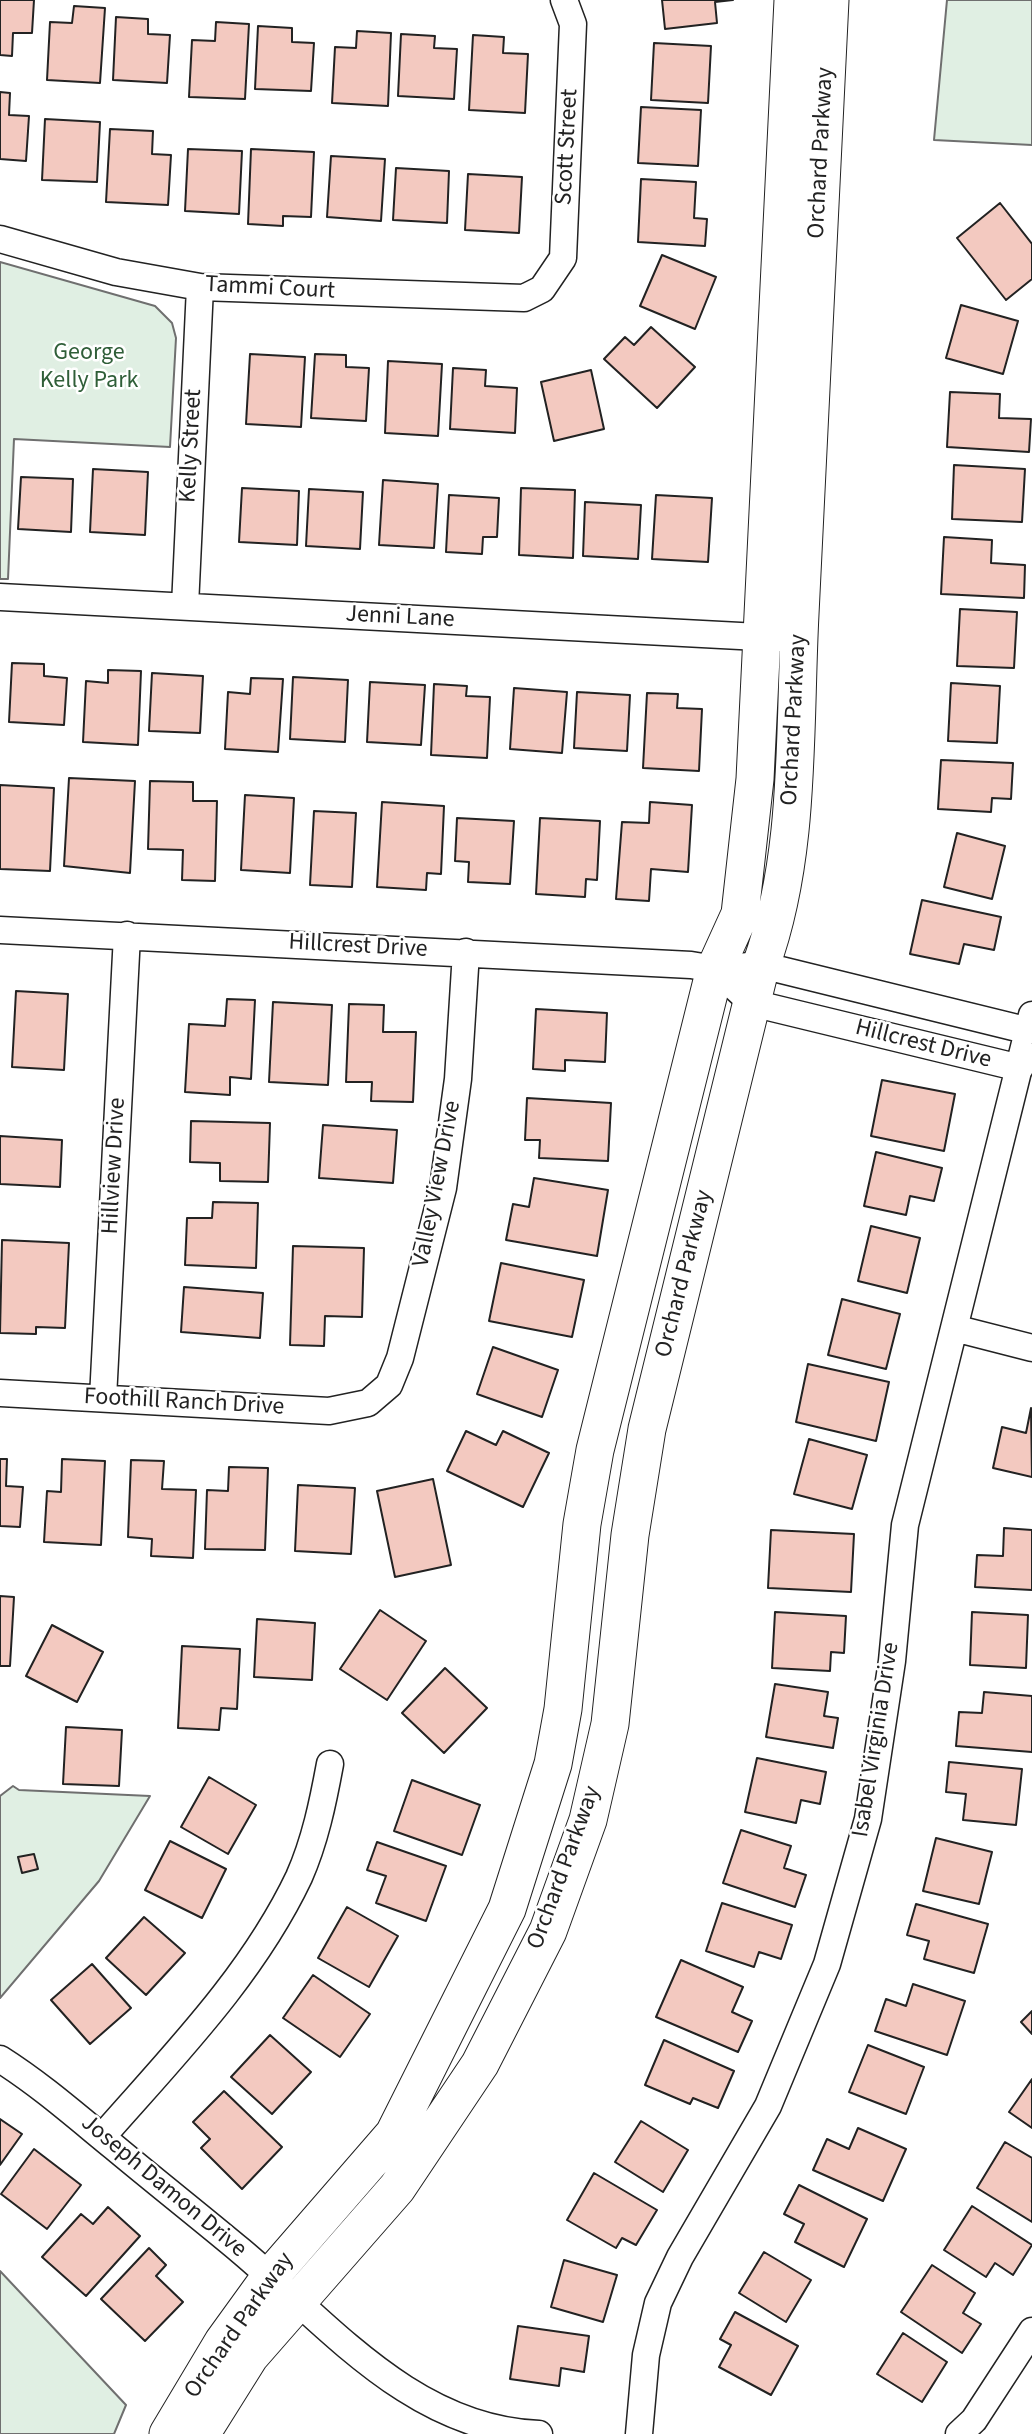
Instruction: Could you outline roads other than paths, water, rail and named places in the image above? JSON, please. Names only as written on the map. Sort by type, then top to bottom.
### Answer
[{"type":"street","name":"Scott Street","points":[[542,289],[563,258],[573,24],[564,0]]},
{"type":"street","name":"Orchard Parkway","points":[[201,2434],[250,2356],[283,2289],[394,2134],[507,1909],[553,1764],[582,1524],[595,1450],[715,969],[740,914],[747,871],[762,638],[793,0]]},
{"type":"street","name":"Orchard Parkway","points":[[168,2434],[223,2342],[397,2188],[480,2064],[548,1931],[588,1820],[610,1724],[630,1535],[647,1430],[761,965],[777,921],[784,868],[799,640],[830,0]]},
{"type":"street","name":"Tammi Court","points":[[0,239],[116,272],[200,286],[524,298],[542,289]]},
{"type":"street","name":"Kelly Street","points":[[185,606],[200,286]]},
{"type":"street","name":"Jenni Lane","points":[[0,597],[799,640]]},
{"type":"street","name":"Hillcrest Drive","points":[[0,930],[466,952],[691,965],[715,969],[761,965],[1030,1023]]},
{"type":"street","name":"Hillview Drive","points":[[103,1398],[127,935]]},
{"type":"street","name":"Valley View Drive","points":[[368,1403],[389,1385],[400,1358],[443,1188],[458,1079],[466,952]]},
{"type":"street","name":"Hillcrest Drive","points":[[715,969],[752,1003],[1020,1068]]},
{"type":"street","name":"Isabel Virginia Drive","points":[[639,2434],[646,2355],[658,2303],[680,2257],[768,2106],[827,1964],[868,1819],[892,1661],[905,1525],[1030,1023]]},
{"type":"street","points":[[954,1328],[1032,1348]]},
{"type":"street","name":"Foothill Ranch Drive","points":[[0,1393],[329,1411],[368,1403]]},
{"type":"street","points":[[102,2137],[208,2016],[267,1934],[299,1877],[319,1821],[330,1764]]},
{"type":"street","name":"Joseph Damon Drive","points":[[0,2059],[46,2088],[371,2366],[418,2400],[482,2424],[539,2434]]},
{"type":"street","points":[[960,2434],[974,2420],[1032,2331]]},
{"type":"park label","name":"George Kelly Park","points":[[89,368]]}]
